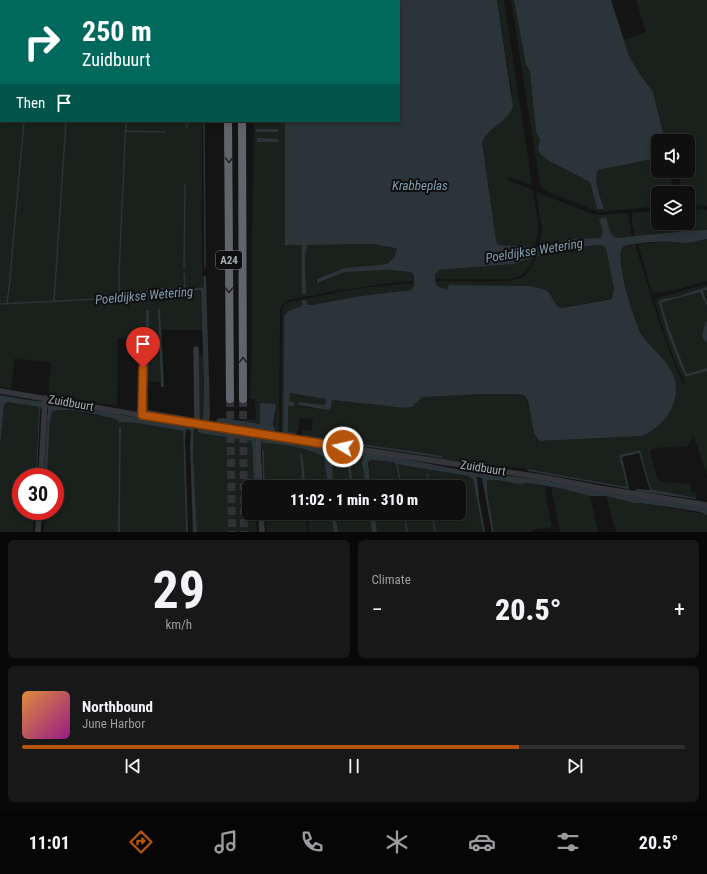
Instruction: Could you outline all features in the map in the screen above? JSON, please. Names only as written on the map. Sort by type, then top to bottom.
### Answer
[{"type":"highway","name":"A24","points":[[228,122],[230,399]]},
{"type":"highway","name":"A24","points":[[242,122],[243,399]]},
{"type":"street","points":[[196,348],[198,424]]},
{"type":"street","points":[[142,415],[143,368]]},
{"type":"street","name":"Zuidbuurt","points":[[0,391],[259,434],[540,477],[707,505]]},
{"type":"street","points":[[41,468],[45,398]]},
{"type":"street","points":[[259,434],[260,480]]},
{"type":"street","points":[[38,532],[39,520]]},
{"type":"street","points":[[261,520],[262,532]]},
{"type":"shaded area","points":[[497,0],[504,0],[532,185],[509,177],[507,180],[533,190],[539,228],[535,247],[498,245],[496,240],[482,142],[490,129],[501,122],[512,92]]},
{"type":"shaded area","points":[[511,0],[514,0],[526,65],[530,72],[536,132],[540,140],[538,148],[540,154],[549,161],[590,182],[597,209],[604,209],[596,179],[598,170],[651,159],[651,178],[671,178],[672,186],[651,186],[651,207],[598,212],[542,189],[540,185]]},
{"type":"shaded area","points":[[636,0],[707,0],[707,206],[695,205],[695,186],[681,186],[680,178],[695,178],[695,134],[663,134],[653,92],[629,56],[624,40],[646,32]]},
{"type":"shaded area","points":[[0,122],[202,122],[202,273],[204,276],[204,286],[202,288],[161,288],[119,300],[159,292],[200,290],[203,330],[161,330],[160,310],[158,309],[161,382],[148,382],[149,310],[147,310],[146,340],[118,338],[117,406],[48,395],[51,363],[15,358],[11,389],[0,387]]},
{"type":"shaded area","points":[[254,122],[285,122],[286,245],[302,245],[306,292],[305,257],[307,245],[373,244],[397,249],[394,258],[387,264],[345,268],[317,279],[316,282],[318,283],[345,272],[389,270],[411,272],[414,275],[414,281],[367,286],[320,294],[288,300],[282,305],[280,310],[279,432],[277,434],[243,429],[241,427],[274,427],[276,410],[260,425],[242,422],[244,419],[256,420],[255,399],[250,399],[252,342]]},
{"type":"shaded area","points":[[536,192],[595,215],[627,213],[632,237],[616,238],[611,232],[606,217],[600,219],[602,231],[600,238],[569,239],[538,247],[542,231]]},
{"type":"shaded area","points":[[695,209],[707,210],[707,230],[686,231],[684,230],[695,230]]},
{"type":"shaded area","points":[[651,212],[651,230],[680,230],[666,235],[635,236],[632,222],[633,213]]},
{"type":"shaded area","points":[[707,239],[707,281],[675,290],[652,293],[638,244],[662,242],[685,243]]},
{"type":"shaded area","points":[[635,244],[663,334],[683,385],[685,384],[667,341],[654,299],[707,284],[707,476],[691,428],[693,438],[688,446],[655,448],[650,450],[658,480],[663,482],[690,484],[691,492],[695,492],[697,498],[651,489],[640,450],[619,455],[627,487],[527,469],[450,461],[303,439],[302,430],[311,431],[313,420],[300,418],[297,437],[281,434],[282,311],[284,305],[289,302],[360,288],[414,283],[411,290],[360,296],[312,305],[307,305],[306,300],[302,306],[288,311],[284,317],[284,433],[296,436],[296,433],[288,432],[289,393],[326,399],[325,405],[299,402],[298,406],[327,410],[332,400],[405,408],[412,407],[421,397],[459,394],[507,393],[526,397],[537,440],[539,441],[642,436],[677,392],[670,368],[647,342],[636,325],[620,266],[619,257],[621,248]],"holes":[[[305,435],[366,444],[441,458],[304,437]]]},
{"type":"shaded area","points":[[598,245],[604,246],[606,249],[614,289],[612,298],[562,308],[557,306],[549,293],[545,290],[531,286],[449,285],[447,289],[436,285],[436,282],[439,281],[470,282],[507,281],[516,279],[522,277],[529,271],[536,257],[560,249]]},
{"type":"shaded area","points":[[533,258],[526,272],[511,279],[436,279],[435,275],[439,270],[513,264]]},
{"type":"shaded area","points":[[204,355],[203,421],[209,421],[209,423],[199,422],[199,356]]},
{"type":"shaded area","points":[[8,402],[39,407],[36,468],[12,468],[12,520],[34,520],[33,532],[0,532],[0,447],[4,405]]},
{"type":"shaded area","points":[[56,410],[67,410],[115,419],[119,423],[126,421],[142,422],[183,431],[186,532],[120,532],[121,428],[119,427],[118,532],[44,532],[45,520],[64,520],[64,468],[47,468],[50,420],[52,412]]},
{"type":"shaded area","points":[[190,425],[256,436],[256,442],[255,437],[197,429],[205,434],[252,441],[254,480],[242,480],[242,520],[256,520],[257,532],[197,532],[193,454],[194,427],[189,427]]},
{"type":"shaded area","points":[[261,437],[354,451],[264,438],[262,443],[285,445],[304,449],[320,455],[324,458],[327,480],[305,480],[300,454],[302,480],[265,480],[264,451],[262,449],[260,450]]},
{"type":"shaded area","points":[[363,457],[362,463],[365,480],[332,480],[331,463],[333,459]]},
{"type":"shaded area","points":[[369,460],[393,462],[396,464],[468,476],[473,479],[483,532],[377,532],[375,520],[466,520],[466,480],[370,480]]},
{"type":"shaded area","points":[[487,480],[497,480],[519,484],[527,483],[546,487],[545,491],[552,527],[531,530],[531,532],[494,532],[487,491]]},
{"type":"shaded area","points":[[551,487],[590,495],[598,532],[560,532]]},
{"type":"shaded area","points":[[606,496],[634,503],[706,514],[707,532],[616,532]]},
{"type":"shaded area","points":[[266,520],[306,520],[307,532],[267,532]]},
{"type":"shaded area","points":[[308,520],[332,520],[334,532],[309,532]]},
{"type":"shaded area","points":[[336,520],[370,520],[372,532],[338,532]]},
{"type":"water","name":"Krabbeplas","points":[[400,0],[497,0],[513,107],[507,117],[489,132],[482,142],[496,240],[498,245],[538,247],[569,239],[600,238],[602,234],[602,226],[599,219],[606,217],[611,234],[616,238],[678,232],[680,230],[707,230],[707,239],[686,243],[661,242],[631,244],[623,247],[621,252],[621,262],[626,289],[638,328],[644,338],[669,367],[674,377],[676,387],[675,398],[667,416],[660,424],[642,436],[539,441],[534,433],[526,397],[523,395],[512,394],[424,397],[412,407],[405,408],[332,400],[331,408],[327,410],[298,405],[299,402],[325,405],[326,399],[290,393],[289,401],[294,402],[294,406],[288,406],[288,432],[296,433],[296,435],[283,433],[284,317],[288,311],[302,306],[302,300],[306,300],[307,305],[312,305],[360,296],[411,290],[414,286],[414,275],[411,272],[389,270],[345,272],[317,283],[317,279],[345,268],[387,264],[394,258],[397,249],[373,244],[307,245],[305,257],[306,292],[305,295],[302,294],[302,245],[285,245],[285,122],[400,122]],"holes":[[[598,245],[604,246],[606,249],[614,289],[612,299],[562,308],[557,306],[549,293],[545,290],[531,286],[449,285],[447,289],[436,285],[435,275],[439,270],[513,264],[560,249]]]},
{"type":"water","points":[[514,0],[611,0],[629,56],[653,92],[663,134],[651,134],[651,159],[598,170],[596,179],[599,195],[604,209],[597,209],[590,182],[549,161],[540,154],[538,148],[540,140],[536,132],[530,72],[526,65]]},
{"type":"water","points":[[256,129],[278,129],[278,132],[256,132]]},
{"type":"water","points":[[257,138],[278,139],[278,142],[257,142]]},
{"type":"water","points":[[204,276],[206,276],[209,421],[203,421],[204,382],[201,291],[159,292],[119,300],[117,296],[161,288],[202,288],[204,286]]},
{"type":"water","points":[[707,287],[707,290],[703,291],[706,305],[700,292],[661,303],[686,373],[688,374],[707,368],[707,371],[686,376],[683,372],[667,331],[659,301]]},
{"type":"water","points":[[158,309],[160,309],[164,387],[161,387]]},
{"type":"water","points":[[146,310],[149,310],[148,387],[145,387]]},
{"type":"water","points":[[707,321],[707,343],[702,335]]},
{"type":"water","points":[[145,392],[148,392],[148,410],[195,418],[195,421],[144,412]]},
{"type":"water","points":[[0,395],[80,407],[186,427],[194,427],[193,454],[197,532],[193,532],[190,446],[191,431],[186,429],[185,439],[188,532],[186,532],[183,431],[138,423],[119,423],[115,419],[82,412],[57,410],[52,412],[50,420],[47,468],[44,468],[48,410],[47,407],[42,406],[40,410],[36,468],[39,407],[8,402],[4,405],[0,447]]},
{"type":"water","points":[[260,403],[276,404],[273,425],[275,429],[273,433],[216,424],[217,419],[223,418],[260,424]]},
{"type":"water","points":[[119,427],[121,427],[120,532],[118,532]]},
{"type":"water","points":[[198,428],[255,437],[257,448],[257,480],[254,480],[252,441],[198,432]]},
{"type":"water","points":[[304,435],[442,456],[442,458],[304,437]]},
{"type":"water","points":[[263,438],[339,450],[384,455],[482,474],[536,479],[707,507],[707,515],[686,510],[634,503],[606,496],[591,496],[559,488],[527,483],[519,484],[497,480],[487,480],[487,491],[494,532],[492,532],[482,478],[477,477],[485,532],[483,532],[473,479],[468,476],[396,464],[393,462],[371,460],[368,462],[370,480],[365,480],[362,463],[363,456],[360,456],[354,459],[337,457],[334,459],[332,461],[333,480],[327,480],[324,458],[320,455],[305,449],[262,443]]},
{"type":"water","points":[[262,449],[264,451],[265,480],[263,480]]},
{"type":"water","points":[[640,450],[651,489],[696,499],[635,491],[636,489],[650,490],[639,453],[622,457],[629,489],[528,471],[527,469],[627,487],[619,455]]},
{"type":"water","points":[[300,453],[302,454],[305,480],[302,480]]},
{"type":"water","points":[[348,461],[350,461],[352,480],[349,480]]},
{"type":"water","points":[[332,520],[336,520],[338,532],[334,532]]},
{"type":"water","points":[[370,520],[375,520],[377,532],[372,532]]},
{"type":"waterway","points":[[7,303],[24,122]]},
{"type":"waterway","points":[[54,301],[66,122]]},
{"type":"waterway","points":[[119,296],[126,122]]},
{"type":"waterway","points":[[187,122],[187,128]]},
{"type":"waterway","points":[[204,122],[205,267]]},
{"type":"waterway","points":[[125,131],[165,132]]},
{"type":"waterway","points":[[184,269],[185,184]]},
{"type":"waterway","points":[[184,273],[185,289]]},
{"type":"waterway","name":"Poeldijkse Wetering","points":[[0,304],[118,298]]},
{"type":"waterway","points":[[397,465],[400,480]]},
{"type":"waterway","points":[[427,474],[428,480]]},
{"type":"waterway","points":[[405,520],[407,532]]},
{"type":"waterway","points":[[433,520],[435,532]]},
{"type":"tunnel","points":[[230,399],[232,532]]},
{"type":"tunnel","points":[[243,399],[244,532]]},
{"type":"route","points":[[143,368],[142,415],[343,447]]}]
